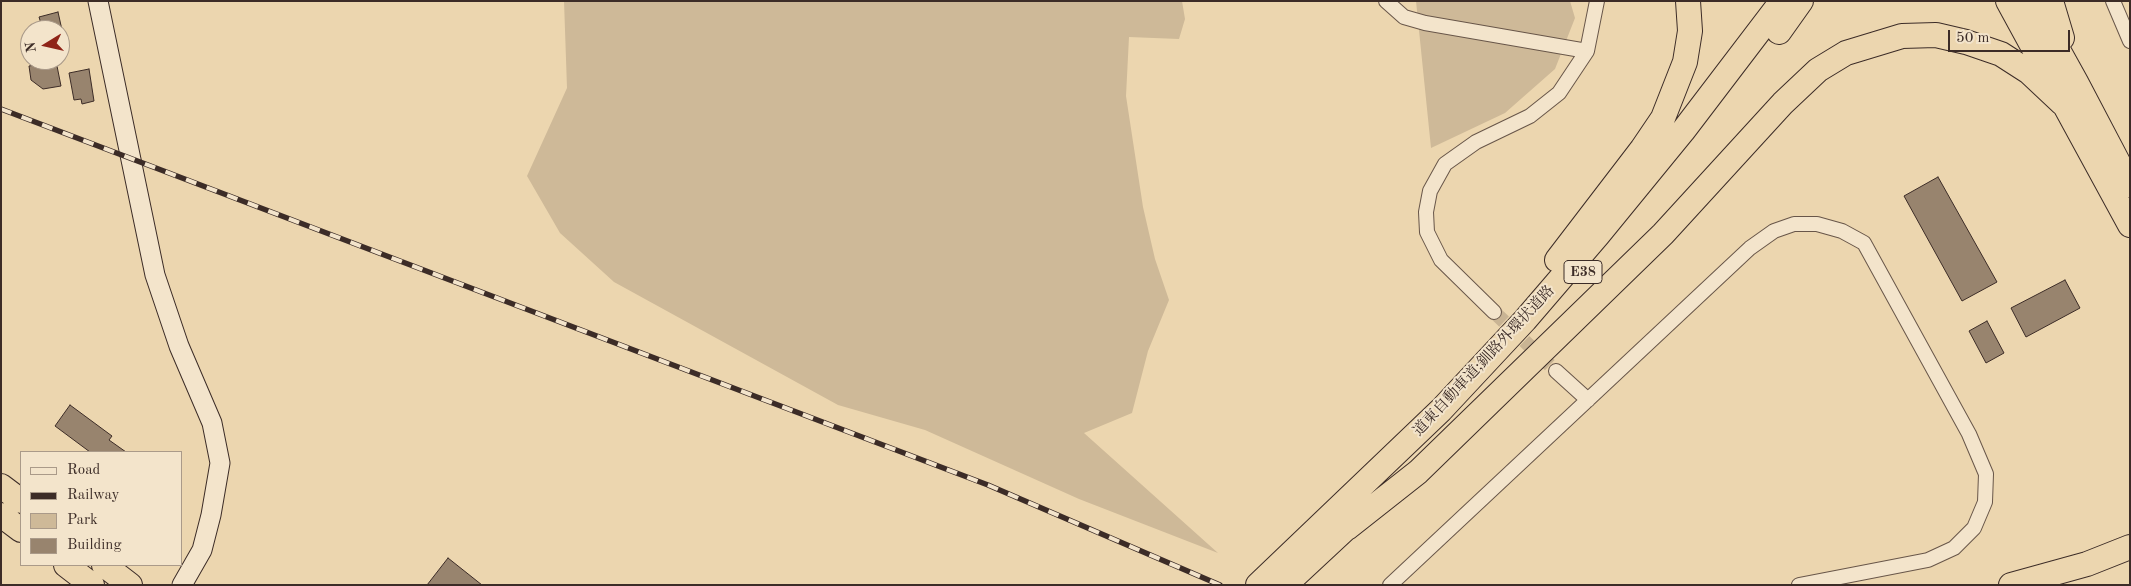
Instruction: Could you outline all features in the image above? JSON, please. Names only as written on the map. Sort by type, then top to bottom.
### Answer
[{"type":"highway","points":[[1441,410],[1642,150],[1663,118],[1685,62],[1690,31],[1688,1]]},
{"type":"highway","name":"道東自動車道;釧路外環状道路","points":[[1285,577],[1524,320],[1598,236],[1683,131],[1782,1]]},
{"type":"highway","name":"道東自動車道;釧路外環状道路","points":[[1258,585],[1285,577],[1347,528],[1453,419],[1532,331],[1693,140],[1772,42],[1801,1]]},
{"type":"highway","points":[[2008,1],[2130,225]]},
{"type":"highway","points":[[2031,1],[2130,185]]},
{"type":"highway","points":[[2051,1],[2076,82]]},
{"type":"highway","points":[[1347,528],[1418,472],[1663,234],[1783,103],[1818,70],[1846,53],[1902,36],[1936,34],[2001,54],[2029,72],[2062,103]]},
{"type":"highway","points":[[1,486],[20,500]]},
{"type":"highway","points":[[1,515],[20,529]]},
{"type":"highway","points":[[2011,585],[2087,564],[2130,547]]},
{"type":"highway","points":[[2056,585],[2089,576],[2130,559]]},
{"type":"highway","points":[[67,566],[92,585]]},
{"type":"highway","points":[[105,566],[130,585]]},
{"type":"street","points":[[98,1],[155,275],[179,346],[212,423],[220,463],[211,515],[202,550],[182,585]]},
{"type":"street","points":[[1386,1],[1404,17],[1425,23],[1586,51]]},
{"type":"street","points":[[1494,312],[1441,260],[1427,232],[1426,212],[1430,191],[1445,164],[1476,142],[1530,116],[1560,93],[1586,51],[1597,1]]},
{"type":"street","points":[[2113,1],[2130,41]]},
{"type":"street","points":[[1390,585],[1750,248],[1774,231],[1794,224],[1818,224],[1842,231],[1864,244],[1969,434],[1986,474],[1985,502],[1974,528],[1954,548],[1928,560],[1799,585]]},
{"type":"street","points":[[1556,371],[1588,400]]},
{"type":"green space","points":[[564,1],[1182,1],[1185,19],[1179,39],[1129,37],[1126,96],[1143,207],[1155,259],[1169,300],[1148,351],[1132,413],[1084,433],[1218,553],[1079,499],[925,430],[838,405],[614,282],[560,233],[527,176],[567,88]]},
{"type":"green space","points":[[1416,1],[1570,1],[1575,18],[1555,69],[1505,113],[1431,148]]},
{"type":"building","points":[[58,12],[60,20],[40,20],[39,17]]},
{"type":"building","points":[[89,69],[94,101],[82,104],[81,99],[74,100],[69,73]]},
{"type":"building","points":[[30,70],[58,70],[61,86],[43,89],[31,80]]},
{"type":"building","points":[[1938,177],[1997,282],[1962,301],[1904,196]]},
{"type":"building","points":[[2065,280],[2080,308],[2026,337],[2011,308]]},
{"type":"building","points":[[1987,321],[2004,353],[1986,363],[1969,331]]},
{"type":"building","points":[[70,405],[112,436],[109,440],[125,451],[89,451],[55,426]]},
{"type":"building","points":[[448,558],[482,585],[427,585]]},
{"type":"tunnel","points":[[1494,312],[1556,371]]},
{"type":"railway","points":[[1,109],[988,485],[1220,585]]}]
